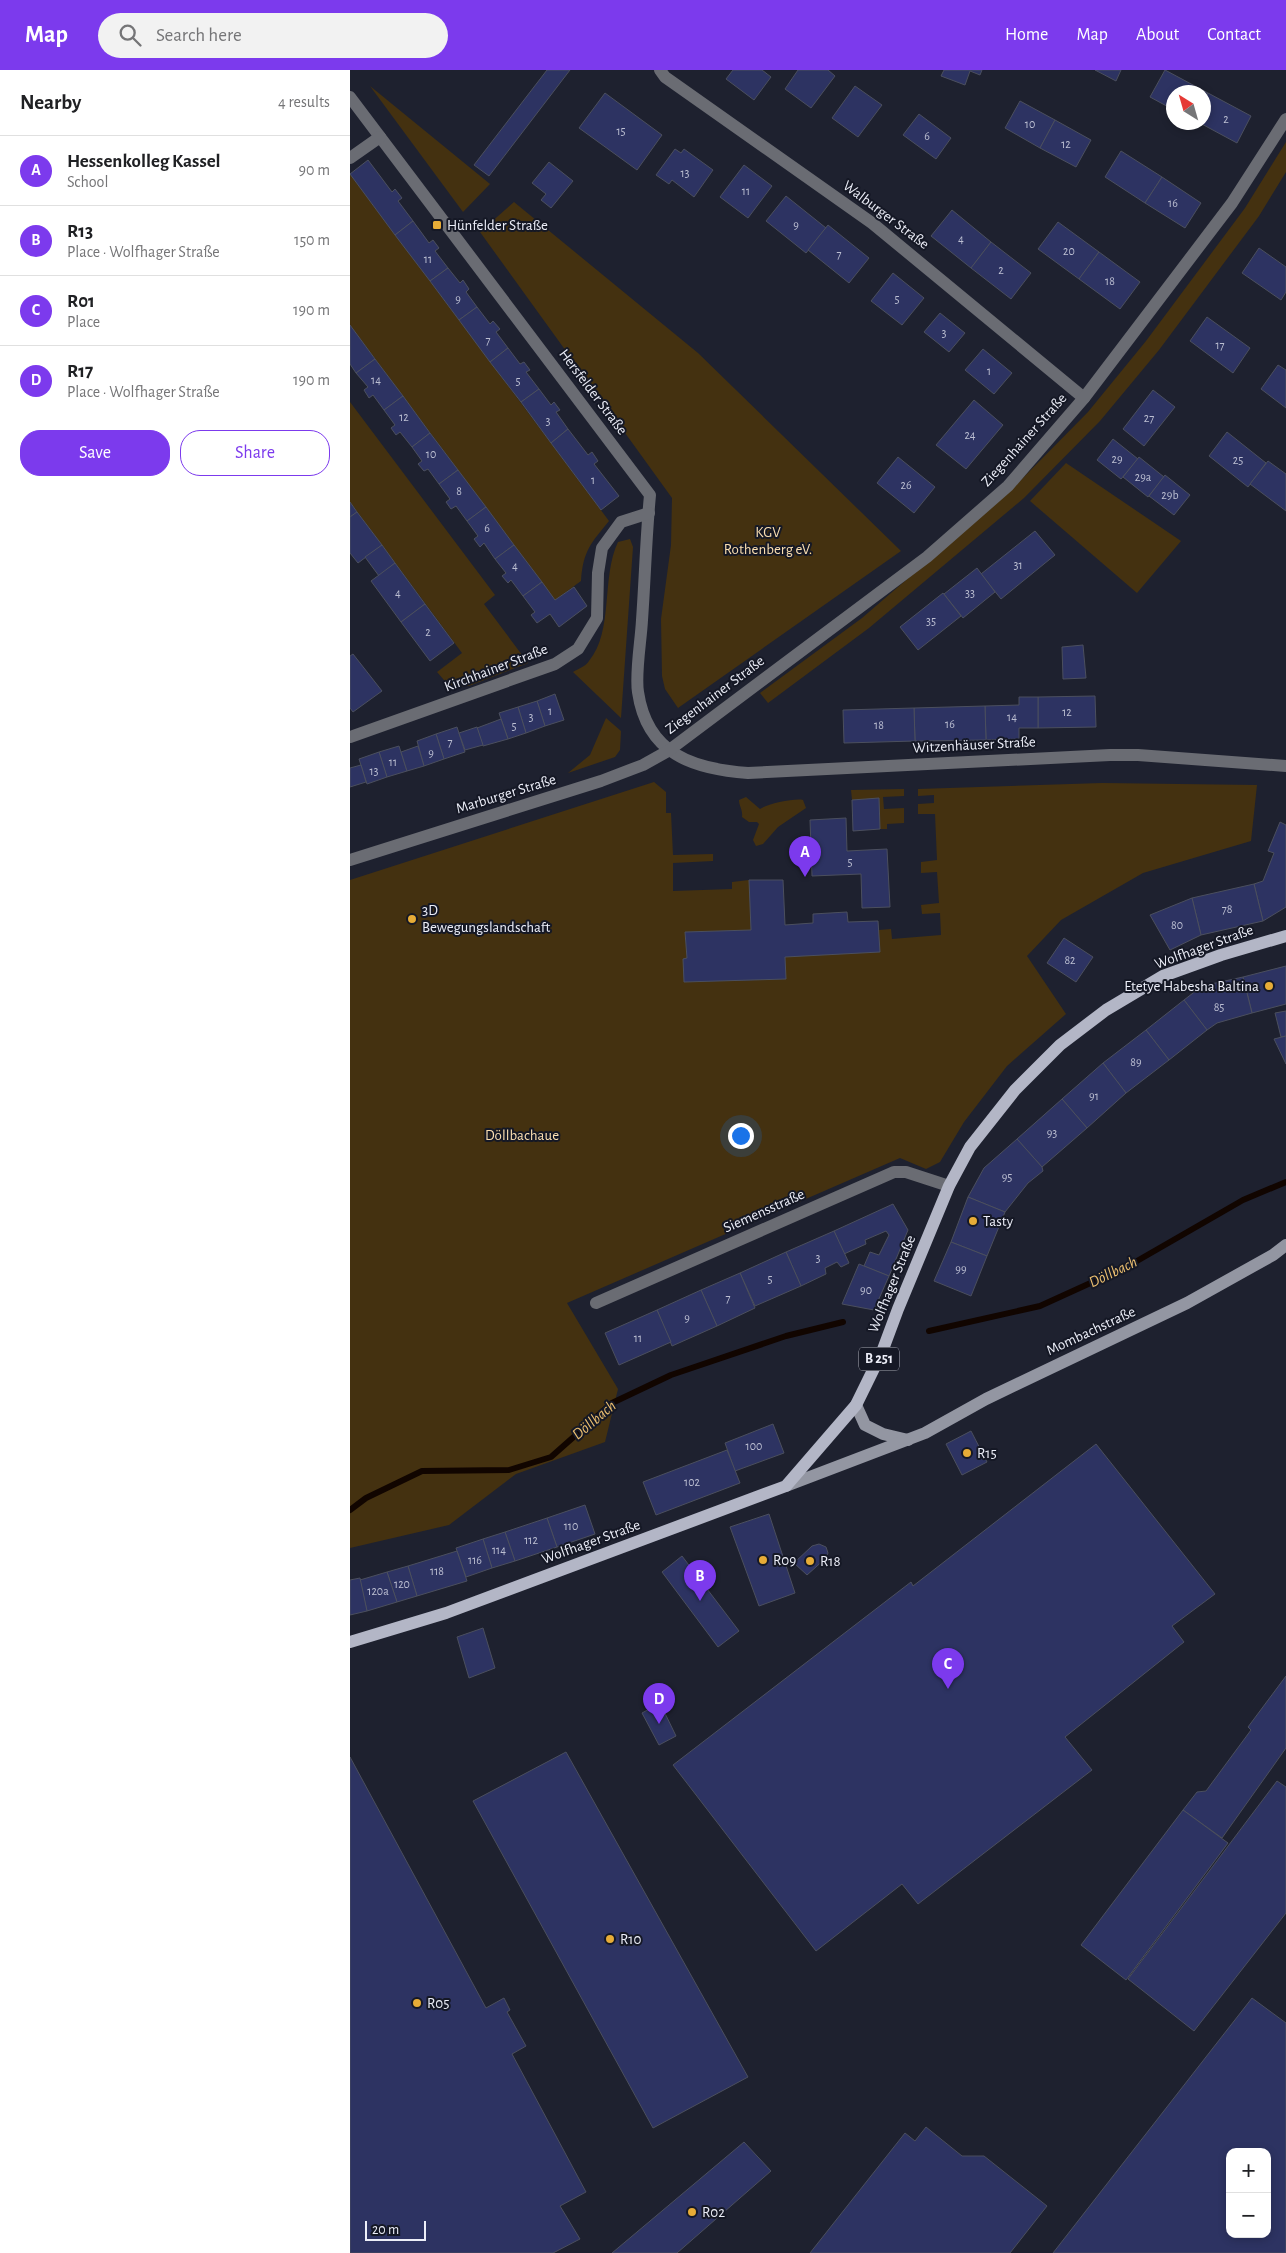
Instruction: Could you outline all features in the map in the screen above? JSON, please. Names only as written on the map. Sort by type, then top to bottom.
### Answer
[{"type":"main road","name":"Wolfhager Straße","points":[[350,1642],[464,1606],[786,1486],[856,1405],[882,1352],[949,1186],[970,1147],[1015,1090],[1060,1045],[1106,1010],[1163,976],[1221,955],[1286,936]]},
{"type":"street","name":"Walburger Straße","points":[[660,70],[665,78],[872,223],[1084,398]]},
{"type":"street","name":"Hersfelder Straße","points":[[350,97],[650,495],[638,691],[646,724],[668,750]]},
{"type":"street","name":"Ziegenhainer Straße","points":[[668,750],[927,557],[1008,486],[1084,398],[1232,203],[1286,119]]},
{"type":"street","points":[[350,158],[380,137]]},
{"type":"street","name":"Kirchhainer Straße","points":[[350,737],[555,664],[578,649],[597,618],[598,573],[602,548],[621,522],[648,513]]},
{"type":"street","name":"Witzenhäuser Straße","points":[[668,750],[694,764],[722,771],[748,773],[1138,755],[1286,766]]},
{"type":"street","name":"Marburger Straße","points":[[350,860],[601,781],[643,765],[668,750]]},
{"type":"street","name":"Siemensstraße","points":[[596,1303],[894,1172],[906,1172],[949,1186]]},
{"type":"street","name":"Mombachstraße","points":[[786,1486],[925,1433],[986,1399],[1188,1303],[1273,1255],[1286,1245]]},
{"type":"street","points":[[856,1405],[865,1425],[883,1434],[908,1440]]},
{"type":"green space","points":[[370,86],[490,184],[463,212]]},
{"type":"green space","points":[[1286,142],[1286,172],[1259,216],[1159,350],[1100,421],[1024,498],[869,628],[768,703],[760,693],[862,618],[1013,488],[1088,412],[1146,341],[1245,208]]},
{"type":"green space","points":[[350,174],[609,521],[589,548],[584,562],[581,581],[555,600],[350,325]]},
{"type":"green space","name":"KGV Rothenberg eV.","points":[[514,202],[698,353],[901,551],[678,708],[665,689],[662,676],[661,619],[671,545],[672,498],[480,232]]},
{"type":"green space","points":[[350,402],[495,595],[484,604],[528,663],[469,686],[450,687],[437,672],[462,653],[350,502]]},
{"type":"green space","points":[[1066,463],[1181,541],[1137,593],[1030,501]]},
{"type":"green space","points":[[630,539],[633,547],[621,718],[573,672],[588,663],[597,649],[605,619],[613,556],[618,542]]},
{"type":"green space","points":[[606,718],[621,731],[620,750],[615,757],[568,773],[590,755]]},
{"type":"green space","name":"Döllbachaue","points":[[654,782],[666,792],[666,813],[671,813],[673,855],[713,854],[713,861],[673,863],[673,891],[732,889],[732,882],[749,880],[751,930],[685,932],[687,958],[683,959],[684,982],[786,979],[785,957],[879,930],[891,929],[892,939],[941,935],[940,913],[922,914],[921,905],[939,903],[937,872],[921,873],[921,862],[937,860],[935,814],[918,814],[918,804],[934,803],[934,795],[918,796],[918,789],[1102,783],[1257,785],[1251,841],[1143,873],[1061,920],[1027,956],[1066,1014],[1007,1066],[964,1122],[940,1162],[926,1169],[900,1158],[567,1303],[618,1389],[605,1442],[516,1474],[449,1525],[350,1548],[350,880]]},
{"type":"green space","points":[[904,789],[904,796],[883,797],[884,809],[904,808],[904,823],[887,824],[887,829],[880,829],[879,799],[852,800],[851,790]]},
{"type":"green space","points":[[746,797],[760,809],[775,803],[799,800],[803,800],[806,808],[778,827],[763,844],[756,846],[753,840],[759,824],[757,822],[749,822],[742,817],[739,800]]},
{"type":"building","points":[[547,70],[570,70],[489,176],[474,165]]},
{"type":"building","points":[[733,70],[762,70],[771,77],[754,100],[726,79]]},
{"type":"building","points":[[798,70],[828,70],[835,76],[811,108],[785,89]]},
{"type":"building","points":[[944,70],[982,70],[980,75],[970,71],[965,85],[941,76]]},
{"type":"building","points":[[1095,70],[1121,70],[1116,81]]},
{"type":"building","points":[[1165,70],[1193,85],[1166,85],[1166,106],[1150,97]]},
{"type":"building","points":[[855,86],[882,105],[858,137],[832,118]]},
{"type":"building","points":[[605,93],[662,135],[637,170],[579,128]]},
{"type":"building","points":[[1211,95],[1251,116],[1237,143],[1211,129]]},
{"type":"building","points":[[1020,101],[1055,120],[1040,148],[1005,128]]},
{"type":"building","points":[[919,114],[951,138],[936,159],[903,135]]},
{"type":"building","points":[[1055,120],[1091,140],[1076,167],[1040,148]]},
{"type":"building","points":[[675,149],[681,153],[684,149],[713,170],[694,197],[672,180],[669,184],[656,175]]},
{"type":"building","points":[[1121,151],[1162,177],[1145,203],[1105,177]]},
{"type":"building","points":[[368,160],[392,192],[395,189],[402,198],[398,201],[413,221],[395,235],[350,174]]},
{"type":"building","points":[[549,162],[573,181],[551,208],[541,200],[546,194],[532,183]]},
{"type":"building","points":[[744,165],[772,186],[748,218],[720,197]]},
{"type":"building","points":[[1162,177],[1201,203],[1185,228],[1145,203]]},
{"type":"building","points":[[786,196],[826,228],[806,253],[766,221]]},
{"type":"building","points":[[952,210],[991,242],[971,268],[931,236]]},
{"type":"building","points":[[413,221],[429,243],[433,240],[439,248],[435,251],[448,268],[430,281],[395,235]]},
{"type":"building","points":[[1058,222],[1099,252],[1079,279],[1038,249]]},
{"type":"building","points":[[828,225],[869,258],[849,283],[808,250]]},
{"type":"building","points":[[991,242],[1031,273],[1011,299],[971,268]]},
{"type":"building","points":[[1259,248],[1286,267],[1286,292],[1281,300],[1242,273]]},
{"type":"building","points":[[1099,252],[1140,282],[1120,309],[1079,279]]},
{"type":"building","points":[[448,268],[460,283],[463,280],[469,289],[466,292],[477,307],[459,320],[430,281]]},
{"type":"building","points":[[893,273],[924,298],[902,325],[871,301]]},
{"type":"building","points":[[477,307],[490,324],[493,321],[500,329],[496,332],[508,348],[490,362],[459,320]]},
{"type":"building","points":[[940,313],[965,333],[949,352],[924,332]]},
{"type":"building","points":[[1207,317],[1250,348],[1233,373],[1190,341]]},
{"type":"building","points":[[350,325],[375,359],[356,373],[350,364]]},
{"type":"building","points":[[508,348],[520,364],[524,362],[530,370],[526,372],[539,389],[521,402],[490,362]]},
{"type":"building","points":[[983,349],[1012,373],[994,394],[965,370]]},
{"type":"building","points":[[375,359],[403,396],[384,410],[373,395],[369,398],[364,390],[368,387],[356,373]]},
{"type":"building","points":[[1278,365],[1286,370],[1286,408],[1261,389]]},
{"type":"building","points":[[539,389],[551,405],[554,402],[560,410],[556,412],[568,429],[551,443],[521,402]]},
{"type":"building","points":[[1153,390],[1175,407],[1144,446],[1123,429]]},
{"type":"building","points":[[403,396],[430,433],[412,447],[400,432],[396,435],[391,428],[395,425],[384,410]]},
{"type":"building","points":[[974,400],[1003,425],[966,469],[936,445]]},
{"type":"building","points":[[568,429],[588,455],[592,452],[598,461],[594,464],[619,496],[601,510],[551,443]]},
{"type":"building","points":[[1227,432],[1266,463],[1248,487],[1209,456]]},
{"type":"building","points":[[430,433],[458,470],[439,484],[428,469],[424,471],[418,464],[422,461],[412,447]]},
{"type":"building","points":[[1113,439],[1138,459],[1121,479],[1097,460]]},
{"type":"building","points":[[898,457],[935,487],[914,513],[877,483]]},
{"type":"building","points":[[1139,457],[1164,477],[1148,497],[1123,477]]},
{"type":"building","points":[[1268,461],[1286,474],[1286,511],[1250,484]]},
{"type":"building","points":[[458,470],[486,507],[467,521],[456,506],[451,509],[446,502],[450,499],[439,484]]},
{"type":"building","points":[[1165,475],[1190,495],[1174,515],[1149,496]]},
{"type":"building","points":[[350,502],[357,512],[350,517]]},
{"type":"building","points":[[486,507],[514,545],[495,559],[484,543],[480,547],[474,539],[478,536],[467,521]]},
{"type":"building","points":[[357,512],[382,545],[358,563],[350,553],[350,517]]},
{"type":"building","points":[[1035,531],[1055,555],[1001,599],[981,574]]},
{"type":"building","points":[[382,545],[395,563],[379,576],[365,557]]},
{"type":"building","points":[[514,545],[542,582],[523,596],[511,580],[508,583],[502,576],[506,573],[495,559]]},
{"type":"building","points":[[395,563],[425,604],[401,622],[371,581]]},
{"type":"building","points":[[977,568],[995,592],[963,618],[944,594]]},
{"type":"building","points":[[542,582],[555,600],[574,587],[587,606],[559,627],[550,614],[537,623],[531,615],[535,612],[523,596]]},
{"type":"building","points":[[943,593],[961,616],[918,650],[900,627]]},
{"type":"building","points":[[425,604],[454,643],[430,661],[401,622]]},
{"type":"building","points":[[1083,645],[1086,678],[1063,679],[1062,647]]},
{"type":"building","points":[[353,654],[382,691],[353,712],[350,708],[350,656]]},
{"type":"building","points":[[555,694],[564,720],[545,726],[537,701]]},
{"type":"building","points":[[1095,696],[1096,727],[1038,728],[1038,697]]},
{"type":"building","points":[[1019,697],[1038,697],[1038,728],[1019,728],[1019,739],[986,740],[985,706],[1019,705]]},
{"type":"building","points":[[537,701],[545,726],[526,733],[518,707]]},
{"type":"building","points":[[985,706],[986,740],[915,741],[914,708]]},
{"type":"building","points":[[518,707],[526,733],[508,739],[499,713]]},
{"type":"building","points":[[914,708],[915,741],[844,743],[843,710]]},
{"type":"building","points":[[501,719],[508,739],[483,746],[477,728]]},
{"type":"building","points":[[457,727],[465,752],[444,759],[436,734]]},
{"type":"building","points":[[477,727],[483,745],[465,750],[459,733]]},
{"type":"building","points":[[436,734],[444,759],[424,766],[417,741]]},
{"type":"building","points":[[399,746],[407,771],[387,777],[379,752]]},
{"type":"building","points":[[418,746],[424,766],[407,771],[401,752]]},
{"type":"building","points":[[379,752],[387,777],[367,784],[359,759]]},
{"type":"building","points":[[361,765],[366,782],[350,787],[350,768]]},
{"type":"building","points":[[879,798],[880,829],[853,831],[852,800]]},
{"type":"building","points":[[846,818],[847,851],[887,849],[890,907],[862,908],[861,874],[812,876],[810,820]]},
{"type":"building","points":[[1280,822],[1286,825],[1286,907],[1263,921],[1254,884],[1263,881],[1274,853],[1268,851]]},
{"type":"building","points":[[749,880],[783,880],[785,925],[813,923],[813,914],[847,912],[848,922],[878,921],[880,952],[785,957],[786,979],[684,982],[683,959],[687,958],[685,932],[751,930]]},
{"type":"building","points":[[1254,884],[1263,921],[1201,935],[1192,898]]},
{"type":"building","points":[[1192,898],[1201,935],[1170,950],[1150,915]]},
{"type":"building","points":[[1064,938],[1093,957],[1076,982],[1047,963]]},
{"type":"building","points":[[1286,966],[1286,1004],[1252,1013],[1243,977]]},
{"type":"building","points":[[1243,977],[1252,1013],[1217,1023],[1207,1030],[1184,1000],[1202,986]]},
{"type":"building","points":[[1184,1000],[1207,1030],[1169,1060],[1146,1030]]},
{"type":"building","points":[[1286,1011],[1286,1036],[1281,1037],[1275,1013]]},
{"type":"building","points":[[1146,1030],[1169,1060],[1126,1093],[1103,1063]]},
{"type":"building","points":[[1286,1036],[1286,1064],[1274,1039]]},
{"type":"building","points":[[1103,1063],[1126,1093],[1087,1128],[1062,1099]]},
{"type":"building","points":[[1062,1099],[1087,1128],[1042,1167],[1017,1139]]},
{"type":"building","points":[[1017,1139],[1042,1167],[1043,1171],[1028,1183],[1005,1212],[968,1197],[984,1168]]},
{"type":"building","points":[[968,1197],[1005,1212],[987,1256],[951,1242]]},
{"type":"building","points":[[893,1204],[908,1230],[889,1276],[864,1266],[870,1252],[879,1255],[889,1235],[886,1231],[865,1240],[866,1244],[844,1254],[834,1231]]},
{"type":"building","points":[[834,1231],[849,1263],[841,1267],[837,1262],[825,1268],[826,1274],[801,1286],[786,1252]]},
{"type":"building","points":[[951,1242],[987,1256],[971,1296],[934,1281]]},
{"type":"building","points":[[786,1252],[801,1286],[755,1306],[740,1273]]},
{"type":"building","points":[[859,1264],[889,1276],[874,1310],[842,1304]]},
{"type":"building","points":[[740,1273],[755,1308],[717,1326],[701,1290]]},
{"type":"building","points":[[701,1290],[717,1326],[672,1346],[657,1310]]},
{"type":"building","points":[[657,1310],[671,1342],[619,1365],[605,1333]]},
{"type":"building","points":[[773,1424],[784,1453],[735,1471],[725,1443]]},
{"type":"building","name":"R15","points":[[971,1431],[987,1462],[962,1475],[946,1444]]},
{"type":"building","points":[[1096,1444],[1215,1594],[1172,1626],[1184,1642],[1065,1737],[1092,1770],[918,1904],[902,1884],[816,1951],[673,1765],[911,1582],[913,1586]]},
{"type":"building","points":[[727,1450],[740,1483],[656,1515],[643,1482]]},
{"type":"building","points":[[585,1505],[595,1534],[557,1547],[547,1518]]},
{"type":"building","name":"R09","points":[[769,1514],[795,1593],[759,1606],[730,1527]]},
{"type":"building","points":[[547,1518],[557,1547],[515,1561],[505,1532]]},
{"type":"building","points":[[505,1532],[515,1561],[492,1568],[483,1539]]},
{"type":"building","points":[[483,1539],[492,1568],[466,1577],[456,1548]]},
{"type":"building","name":"R18","points":[[819,1544],[826,1547],[828,1553],[826,1558],[807,1575],[794,1563],[812,1546]]},
{"type":"building","points":[[457,1551],[467,1581],[417,1596],[408,1566]]},
{"type":"building","points":[[682,1556],[739,1631],[718,1647],[662,1572]]},
{"type":"building","points":[[408,1566],[417,1596],[397,1602],[387,1572]]},
{"type":"building","points":[[387,1572],[397,1602],[367,1611],[360,1580]]},
{"type":"building","points":[[360,1578],[367,1611],[350,1615],[350,1580]]},
{"type":"building","points":[[483,1628],[495,1668],[469,1678],[457,1637]]},
{"type":"building","points":[[1286,1676],[1286,1748],[1222,1838],[1183,1810],[1197,1792],[1206,1791],[1251,1730],[1248,1727]]},
{"type":"building","points":[[660,1703],[676,1736],[659,1745],[642,1713]]},
{"type":"building","name":"R10","points":[[566,1752],[748,2077],[653,2128],[473,1801]]},
{"type":"building","name":"R05","points":[[350,1757],[486,2008],[504,1998],[510,2010],[507,2012],[526,2046],[512,2054],[586,2192],[560,2206],[580,2239],[553,2253],[350,2253]]},
{"type":"building","points":[[1277,1781],[1286,1787],[1286,1913],[1194,2031],[1128,1979]]},
{"type":"building","points":[[1183,1810],[1228,1843],[1126,1980],[1081,1945]]},
{"type":"building","points":[[1252,1998],[1286,2023],[1286,2253],[1053,2253]]},
{"type":"building","points":[[926,2127],[962,2156],[984,2156],[1047,2206],[1010,2253],[810,2253],[905,2133],[915,2141]]},
{"type":"building","name":"R02","points":[[744,2142],[771,2171],[677,2253],[612,2253]]},
{"type":"waterway","name":"Döllbach","points":[[929,1331],[1040,1306],[1130,1265],[1243,1200],[1286,1182]]},
{"type":"waterway","name":"Döllbach","points":[[350,1510],[366,1498],[422,1471],[509,1470],[551,1457],[612,1403],[671,1375],[786,1336],[843,1322]]},
{"type":"place","name":"Hünfelder Straße","points":[[437,225]]},
{"type":"place","name":"Hessenkolleg Kassel","points":[[805,877]]},
{"type":"place","name":"3D Bewegungslandschaft","points":[[412,919]]},
{"type":"place","name":"Etetye Habesha Baltina","points":[[1269,986]]},
{"type":"place","name":"Tasty","points":[[973,1221]]},
{"type":"place","name":"R15","points":[[967,1453]]},
{"type":"place","name":"R09","points":[[763,1560]]},
{"type":"place","name":"R18","points":[[810,1561]]},
{"type":"place","name":"R13","points":[[700,1601]]},
{"type":"place","name":"R01","points":[[948,1689]]},
{"type":"place","name":"R17","points":[[659,1724]]},
{"type":"place","name":"R10","points":[[610,1939]]},
{"type":"place","name":"R05","points":[[417,2003]]},
{"type":"place","name":"R02","points":[[692,2212]]}]
